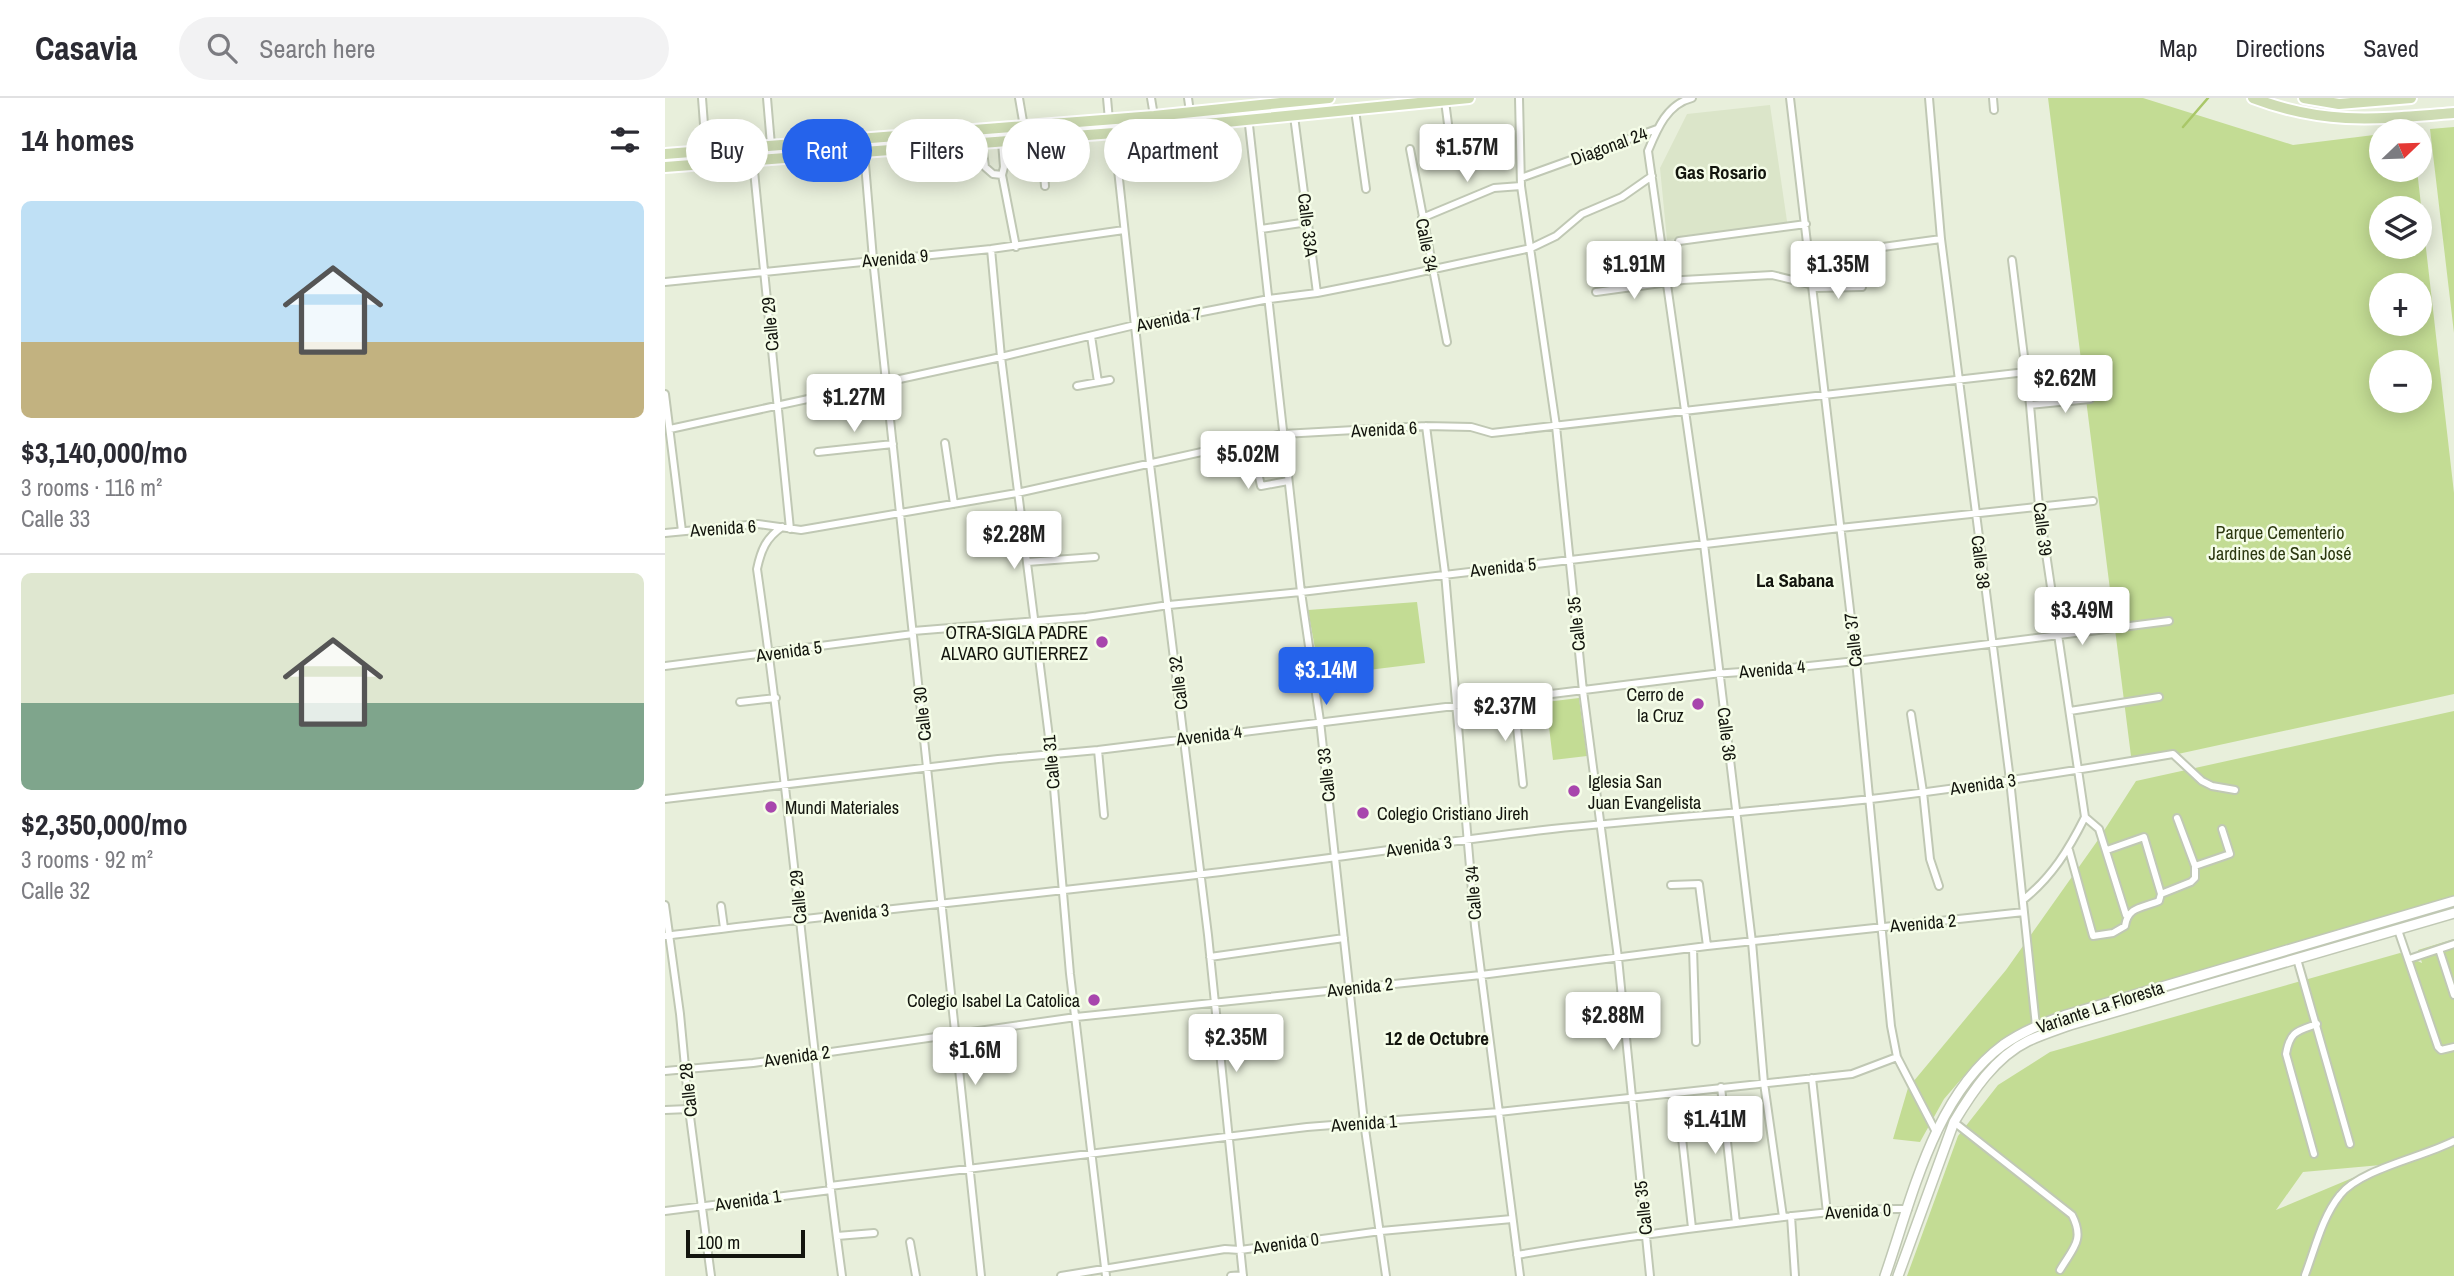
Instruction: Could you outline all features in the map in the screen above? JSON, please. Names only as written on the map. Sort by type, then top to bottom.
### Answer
[{"type":"main road","points":[[1120,119],[1247,107],[1261,102],[1329,98]]},
{"type":"main road","points":[[1242,122],[1469,98]]},
{"type":"main road","points":[[2253,98],[2296,112],[2340,119],[2454,113]]},
{"type":"main road","points":[[2304,98],[2339,104],[2411,98]]},
{"type":"main road","points":[[768,145],[1002,129]]},
{"type":"main road","points":[[988,143],[1002,142]]},
{"type":"main road","points":[[665,154],[686,152]]},
{"type":"main road","points":[[665,167],[686,166]]},
{"type":"main road","name":"Variante La Floresta","points":[[1885,1276],[1935,1132],[1956,1094],[2003,1045],[2036,1026],[2066,1015],[2454,901]]},
{"type":"main road","name":"Variante La Floresta","points":[[1898,1276],[1954,1122],[1979,1085],[2009,1053],[2027,1042],[2070,1025],[2454,913]]},
{"type":"main road","points":[[2387,921],[2394,931]]},
{"type":"main road","points":[[2066,1015],[2070,1025]]},
{"type":"street","points":[[702,98],[704,119]]},
{"type":"street","points":[[767,98],[771,145]]},
{"type":"street","points":[[1019,98],[1023,119]]},
{"type":"street","points":[[1107,98],[1109,119]]},
{"type":"street","points":[[1151,98],[1154,116]]},
{"type":"street","points":[[1188,98],[1190,112]]},
{"type":"street","name":"Calle 35","points":[[1519,98],[1521,186],[1556,426],[1583,691],[1618,958],[1650,1276]]},
{"type":"street","points":[[1657,129],[1675,105],[1692,98]]},
{"type":"street","name":"Calle 37","points":[[1790,98],[1856,661],[1881,926],[1897,1057],[1935,1132]]},
{"type":"street","name":"Calle 38","points":[[1929,98],[1941,239],[2010,780],[2036,1026]]},
{"type":"street","points":[[1993,98],[1994,110]]},
{"type":"street","points":[[1445,101],[1451,147]]},
{"type":"street","points":[[1261,102],[1262,118]]},
{"type":"street","name":"Calle 33","points":[[1247,107],[1301,592],[1336,858],[1364,1122],[1386,1276]]},
{"type":"street","points":[[1355,110],[1366,189]]},
{"type":"street","name":"Calle 33A","points":[[1294,116],[1317,293]]},
{"type":"street","name":"Diagonal 24","points":[[1521,178],[1657,129]]},
{"type":"street","name":"Calle 36","points":[[1657,129],[1648,151],[1651,176],[1704,544],[1752,942],[1764,1083],[1795,1276]]},
{"type":"street","name":"Calle 34","points":[[1410,149],[1447,342]]},
{"type":"street","points":[[988,170],[993,174],[1002,175]]},
{"type":"street","name":"Avenida 7","points":[[670,429],[1135,325],[1269,299],[1317,293],[1531,248],[1547,242],[1582,214],[1622,197],[1651,176]]},
{"type":"street","name":"Calle 29","points":[[755,182],[790,529]]},
{"type":"street","name":"Calle 30","points":[[866,182],[981,1276]]},
{"type":"street","points":[[1003,182],[1016,247]]},
{"type":"street","points":[[1045,182],[1045,186]]},
{"type":"street","name":"Calle 32","points":[[1119,182],[1150,464],[1201,874],[1243,1276]]},
{"type":"street","points":[[1422,218],[1494,188],[1521,186]]},
{"type":"street","points":[[1261,229],[1308,222]]},
{"type":"street","points":[[1679,241],[1806,224]]},
{"type":"street","name":"Avenida 9","points":[[665,282],[1016,247],[1124,230]]},
{"type":"street","points":[[1810,257],[1941,239]]},
{"type":"street","name":"Calle 31","points":[[991,249],[1000,357],[1051,753],[1076,1017],[1106,1272]]},
{"type":"street","name":"Calle 39","points":[[2012,260],[2039,506],[2085,817]]},
{"type":"street","points":[[1596,292],[1668,282],[1773,275],[1813,286],[1862,287]]},
{"type":"street","points":[[1091,336],[1098,382]]},
{"type":"street","name":"Avenida 6","points":[[665,533],[758,524],[801,530],[902,514],[1017,493],[1283,434],[1426,426],[1471,427],[1492,433],[1959,379],[2077,370]]},
{"type":"street","points":[[1077,386],[1110,380]]},
{"type":"street","points":[[665,394],[682,531]]},
{"type":"street","points":[[2030,405],[2090,399]]},
{"type":"street","name":"Calle 34","points":[[1426,426],[1445,573],[1481,975],[1520,1276]]},
{"type":"street","points":[[1251,441],[1261,486],[1288,481]]},
{"type":"street","points":[[944,443],[954,504]]},
{"type":"street","points":[[818,452],[893,444]]},
{"type":"street","name":"Avenida 5","points":[[665,666],[769,654],[913,632],[1301,592],[1840,527],[2093,501]]},
{"type":"street","name":"Calle 29","points":[[782,527],[761,550],[757,569],[787,784],[814,1054],[842,1276]]},
{"type":"street","points":[[1027,562],[1095,557]]},
{"type":"street","name":"Avenida 4","points":[[665,799],[1051,753],[1098,750],[1719,673],[1856,661],[2169,621]]},
{"type":"street","points":[[2070,711],[2159,697]]},
{"type":"street","points":[[740,702],[776,698]]},
{"type":"street","points":[[1514,699],[1523,784]]},
{"type":"street","points":[[1912,714],[1930,859],[1939,886]]},
{"type":"street","points":[[1098,750],[1104,815]]},
{"type":"street","name":"Avenida 3","points":[[667,935],[1336,858],[1469,839],[1737,810],[1869,799],[2173,754],[2202,781],[2212,786],[2235,790]]},
{"type":"street","points":[[2022,900],[2049,877],[2069,849],[2085,817],[2099,829],[2107,850],[2126,915],[2125,926],[2113,933],[2093,936],[2069,849]]},
{"type":"street","points":[[2161,894],[2192,882],[2195,878],[2195,866],[2177,818]]},
{"type":"street","points":[[2195,866],[2230,853],[2221,829]]},
{"type":"street","points":[[2107,850],[2144,837],[2161,894],[2159,901],[2126,915]]},
{"type":"street","points":[[1671,885],[1699,884],[1707,946]]},
{"type":"street","name":"Calle 28","points":[[665,905],[711,1276]]},
{"type":"street","points":[[721,906],[724,928]]},
{"type":"street","name":"Avenida 2","points":[[665,1072],[1076,1017],[1481,975],[1707,946],[2024,912]]},
{"type":"street","points":[[2394,931],[2409,959],[2438,1047],[2441,1050],[2454,1047]]},
{"type":"street","points":[[1210,957],[1345,938]]},
{"type":"street","points":[[2409,959],[2454,944]]},
{"type":"street","points":[[1693,948],[1696,1042]]},
{"type":"street","points":[[2439,949],[2454,995]]},
{"type":"street","points":[[2297,959],[2350,1144]]},
{"type":"street","points":[[2314,1154],[2286,1054],[2289,1041],[2295,1032],[2317,1024]]},
{"type":"street","name":"Avenida 1","points":[[665,1211],[1229,1136],[1499,1112],[1852,1074],[1897,1057]]},
{"type":"street","points":[[1812,1078],[1827,1213]]},
{"type":"street","points":[[1721,1087],[1736,1223]]},
{"type":"street","points":[[1677,1093],[1692,1228]]},
{"type":"street","points":[[665,1110],[689,1109]]},
{"type":"street","points":[[1954,1122],[2072,1215],[2078,1227],[2078,1239],[2060,1270]]},
{"type":"street","points":[[2305,1275],[2328,1215],[2341,1193],[2357,1181],[2454,1141]]},
{"type":"street","name":"Avenida 0","points":[[1517,1255],[1645,1234],[1787,1216],[1877,1208],[1908,1209]]},
{"type":"street","name":"Avenida 0","points":[[1061,1276],[1106,1272],[1225,1249],[1240,1250],[1381,1231],[1512,1219]]},
{"type":"street","points":[[837,1236],[874,1233]]},
{"type":"street","points":[[910,1242],[916,1276]]},
{"type":"street","points":[[1231,1276],[1243,1276]]},
{"type":"shaded area","points":[[1770,105],[1788,228],[1667,240],[1660,168],[1687,114]]},
{"type":"green space","name":"Parque Cementerio Jardines de San José","points":[[2048,98],[2143,98],[2293,145],[2369,136],[2369,182],[2418,182],[2420,196],[2369,196],[2369,259],[2427,259],[2429,273],[2369,273],[2369,336],[2432,336],[2432,301],[2454,493],[2454,694],[2132,764]]},
{"type":"green space","points":[[2454,127],[2454,333],[2433,154],[2433,129]]},
{"type":"green space","points":[[1417,602],[1425,663],[1320,676],[1308,610]]},
{"type":"green space","points":[[1579,698],[1587,756],[1553,760],[1546,702]]},
{"type":"green space","points":[[2454,711],[2454,898],[2133,993],[2002,1044],[1969,1070],[1944,1099],[1920,1142],[1893,1139],[1908,1088],[2006,970],[2098,840],[2136,781]]},
{"type":"green space","points":[[2454,939],[2454,1276],[1907,1276],[1958,1136],[1998,1085],[2050,1052],[2400,953],[2422,963],[2418,950]],"holes":[[[2381,1166],[2276,1210],[2303,1172]]]},
{"type":"waterway","points":[[2183,127],[2208,98]]},
{"type":"place","name":"OTRA-SIGLA PADRE ALVARO GUTIERREZ","points":[[1102,642]]},
{"type":"place","name":"Cerro de la Cruz","points":[[1698,704]]},
{"type":"place","name":"Iglesia San Juan Evangelista","points":[[1574,791]]},
{"type":"place","name":"Mundi Materiales","points":[[771,807]]},
{"type":"place","name":"Colegio Cristiano Jireh","points":[[1363,813]]},
{"type":"place","name":"Colegio Isabel La Catolica","points":[[1094,1000]]},
{"type":"district","name":"Gas Rosario","points":[[1721,172]]},
{"type":"district","name":"La Sabana","points":[[1795,580]]},
{"type":"district","name":"12 de Octubre","points":[[1437,1038]]}]
